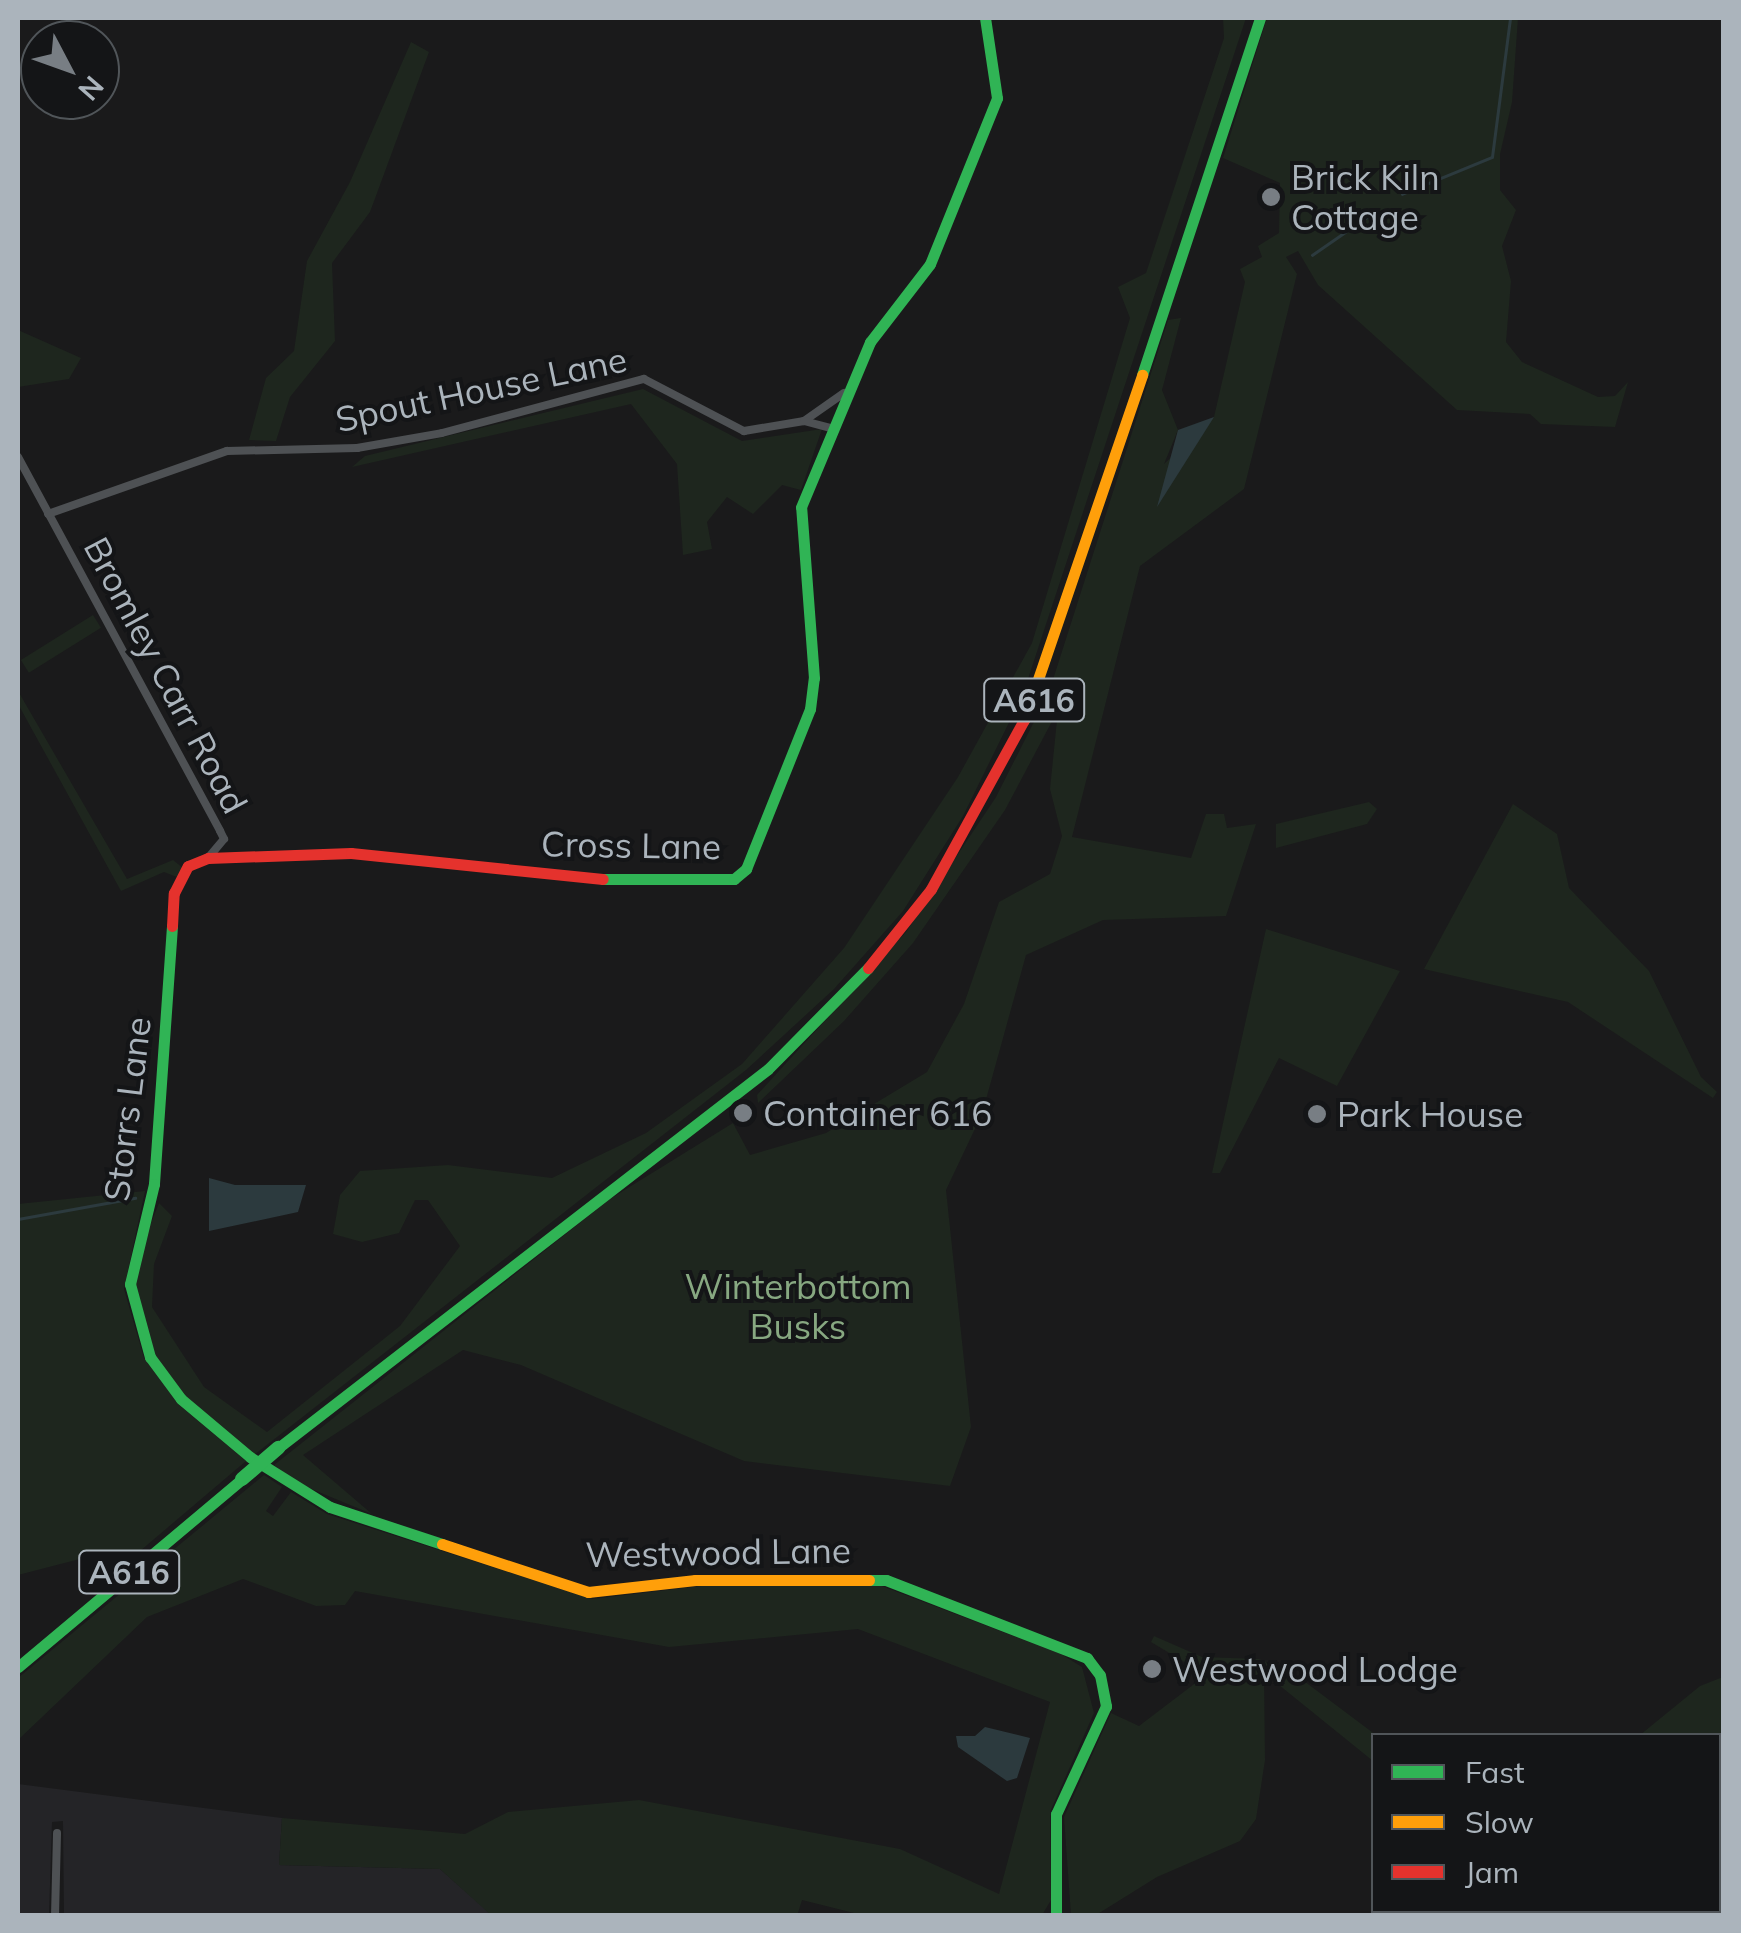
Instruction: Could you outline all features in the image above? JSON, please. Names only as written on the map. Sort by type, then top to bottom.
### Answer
[{"type":"main road","points":[[830,428],[870,342],[930,264],[996,98],[985,18]]},
{"type":"main road","name":"A616","points":[[18,1667],[278,1448],[768,1069],[900,929],[978,813],[1035,697],[1260,18]]},
{"type":"main road","name":"Cross Lane","points":[[208,858],[352,853],[559,878],[716,880],[740,875],[810,709],[817,652],[801,507],[830,428]]},
{"type":"main road","name":"Storrs Lane","points":[[208,858],[181,872],[174,893],[154,1184],[130,1284],[150,1357],[181,1399],[250,1458]]},
{"type":"main road","name":"Westwood Lane","points":[[250,1458],[330,1508],[588,1592],[696,1580],[886,1580],[1087,1658],[1100,1675],[1106,1706],[1056,1814],[1056,1916]]},
{"type":"street","name":"Spout House Lane","points":[[48,514],[228,451],[356,448],[644,379],[744,431],[804,421],[830,428]]},
{"type":"street","name":"Spout House Lane","points":[[804,421],[844,393]]},
{"type":"street","name":"Bromley Carr Road","points":[[18,456],[224,840],[208,858]]},
{"type":"street","points":[[224,840],[233,860]]},
{"type":"street","points":[[55,1916],[57,1833]]},
{"type":"shaded area","points":[[1214,417],[1157,507],[1178,430]]},
{"type":"shaded area","points":[[209,1178],[235,1185],[306,1185],[298,1212],[209,1231]]},
{"type":"shaded area","points":[[985,1727],[1030,1738],[1017,1778],[1007,1781],[958,1747],[956,1736],[975,1736]]},
{"type":"shaded area","points":[[18,1784],[282,1818],[279,1865],[440,1869],[492,1915],[64,1915],[63,1821],[52,1822],[49,1915],[18,1915]]},
{"type":"green space","points":[[1223,18],[1246,18],[1023,694],[963,816],[903,911],[834,989],[746,1070],[254,1455],[184,1396],[155,1355],[135,1286],[137,1258],[159,1203],[172,1216],[154,1264],[152,1307],[204,1387],[267,1432],[400,1326],[460,1246],[428,1200],[415,1200],[399,1233],[362,1242],[333,1234],[340,1195],[360,1171],[448,1165],[552,1178],[646,1133],[742,1064],[844,948],[958,777],[1032,643],[1130,318],[1118,287],[1146,273],[1224,38]]},
{"type":"green space","name":"Winterbottom Busks","points":[[1267,18],[1518,18],[1512,102],[1500,154],[1500,190],[1516,210],[1502,246],[1511,281],[1506,342],[1522,362],[1598,397],[1615,396],[1628,382],[1615,427],[1541,424],[1530,414],[1457,410],[1318,285],[1298,251],[1286,257],[1297,274],[1244,489],[1140,566],[1072,837],[1191,858],[1206,814],[1224,814],[1227,828],[1256,824],[1226,916],[1103,920],[1026,955],[982,1114],[946,1190],[971,1427],[950,1486],[744,1461],[521,1365],[463,1350],[303,1455],[372,1514],[297,1483],[274,1465],[610,1199],[733,1123],[750,1155],[826,1133],[927,1072],[964,1004],[999,902],[1050,874],[1062,836],[1050,789],[1058,710],[1005,810],[913,943],[844,1021],[758,1103],[757,1095],[906,932],[996,797],[1049,692],[1168,320],[1181,318],[1162,390],[1178,430],[1164,464],[1214,417],[1245,282],[1240,269],[1262,257],[1258,246],[1279,233],[1280,183],[1223,158]]},
{"type":"green space","points":[[411,42],[429,52],[370,212],[332,263],[335,341],[290,397],[276,441],[249,440],[266,378],[294,351],[307,261],[350,182]]},
{"type":"green space","points":[[18,330],[81,358],[69,379],[18,387]]},
{"type":"green space","points":[[643,389],[742,441],[822,429],[801,490],[782,485],[753,514],[727,497],[707,522],[712,549],[683,555],[677,464],[631,404],[352,467],[365,456]]},
{"type":"green space","points":[[93,615],[101,628],[29,673],[21,660]]},
{"type":"green space","points":[[18,691],[127,879],[173,860],[183,868],[177,877],[164,872],[121,891],[18,704]]},
{"type":"green space","points":[[1369,802],[1377,809],[1367,824],[1276,848],[1276,824]]},
{"type":"green space","points":[[1513,804],[1557,834],[1569,888],[1649,971],[1701,1077],[1717,1092],[1713,1098],[1568,1002],[1424,969]]},
{"type":"green space","points":[[1266,929],[1400,971],[1337,1086],[1279,1058],[1220,1173],[1212,1173]]},
{"type":"green space","points":[[145,1191],[124,1289],[144,1358],[178,1404],[246,1461],[120,1568],[103,1553],[18,1575],[18,1204]]},
{"type":"green space","points":[[264,1475],[282,1487],[266,1511],[273,1516],[291,1492],[327,1514],[592,1599],[701,1586],[879,1585],[1061,1654],[1082,1667],[1094,1713],[1050,1812],[1051,1900],[1042,1915],[862,1915],[802,1900],[797,1916],[492,1916],[440,1869],[279,1865],[282,1818],[465,1834],[508,1812],[639,1800],[900,1849],[999,1894],[1050,1702],[858,1629],[669,1647],[355,1591],[345,1605],[316,1606],[243,1579],[147,1617],[18,1740],[18,1678]]},
{"type":"green space","points":[[1154,1636],[1202,1657],[1259,1659],[1296,1675],[1373,1733],[1371,1759],[1264,1673],[1265,1760],[1256,1819],[1240,1841],[1157,1877],[1096,1915],[1071,1915],[1064,1817],[1111,1713],[1139,1726],[1206,1675],[1151,1642]]},
{"type":"green space","points":[[1723,1677],[1721,1842],[1721,1733],[1642,1733],[1700,1686]]},
{"type":"waterway","points":[[1402,194],[1492,157],[1510,18]]},
{"type":"waterway","points":[[1312,255],[1374,212]]},
{"type":"waterway","points":[[18,1219],[135,1198]]},
{"type":"traffic: fast","points":[[603,879],[734,879],[746,869],[810,709],[814,678],[801,507],[870,342],[930,264],[997,98],[985,18]]},
{"type":"traffic: fast","points":[[1142,375],[1260,18]]},
{"type":"traffic: fast","points":[[172,926],[154,1184],[130,1284],[150,1357],[181,1399],[250,1457],[330,1507],[442,1544]]},
{"type":"traffic: fast","points":[[278,1448],[768,1069],[868,968]]},
{"type":"traffic: fast","points":[[242,1479],[278,1448]]},
{"type":"traffic: fast","points":[[18,1667],[242,1479]]},
{"type":"traffic: fast","points":[[869,1580],[886,1580],[1087,1658],[1100,1675],[1106,1706],[1056,1814],[1056,1916]]},
{"type":"traffic: slow","points":[[1024,720],[1142,375]]},
{"type":"traffic: slow","points":[[442,1544],[588,1592],[695,1580],[869,1580]]},
{"type":"traffic: jam","points":[[868,968],[931,889],[1024,720]]},
{"type":"traffic: jam","points":[[172,926],[174,893],[188,866],[208,858],[351,853],[603,879]]},
{"type":"place","name":"Brick Kiln Cottage","points":[[1271,197]]},
{"type":"place","name":"Container 616","points":[[743,1113]]},
{"type":"place","name":"Park House","points":[[1317,1114]]},
{"type":"place","name":"Westwood Lodge","points":[[1152,1669]]}]
